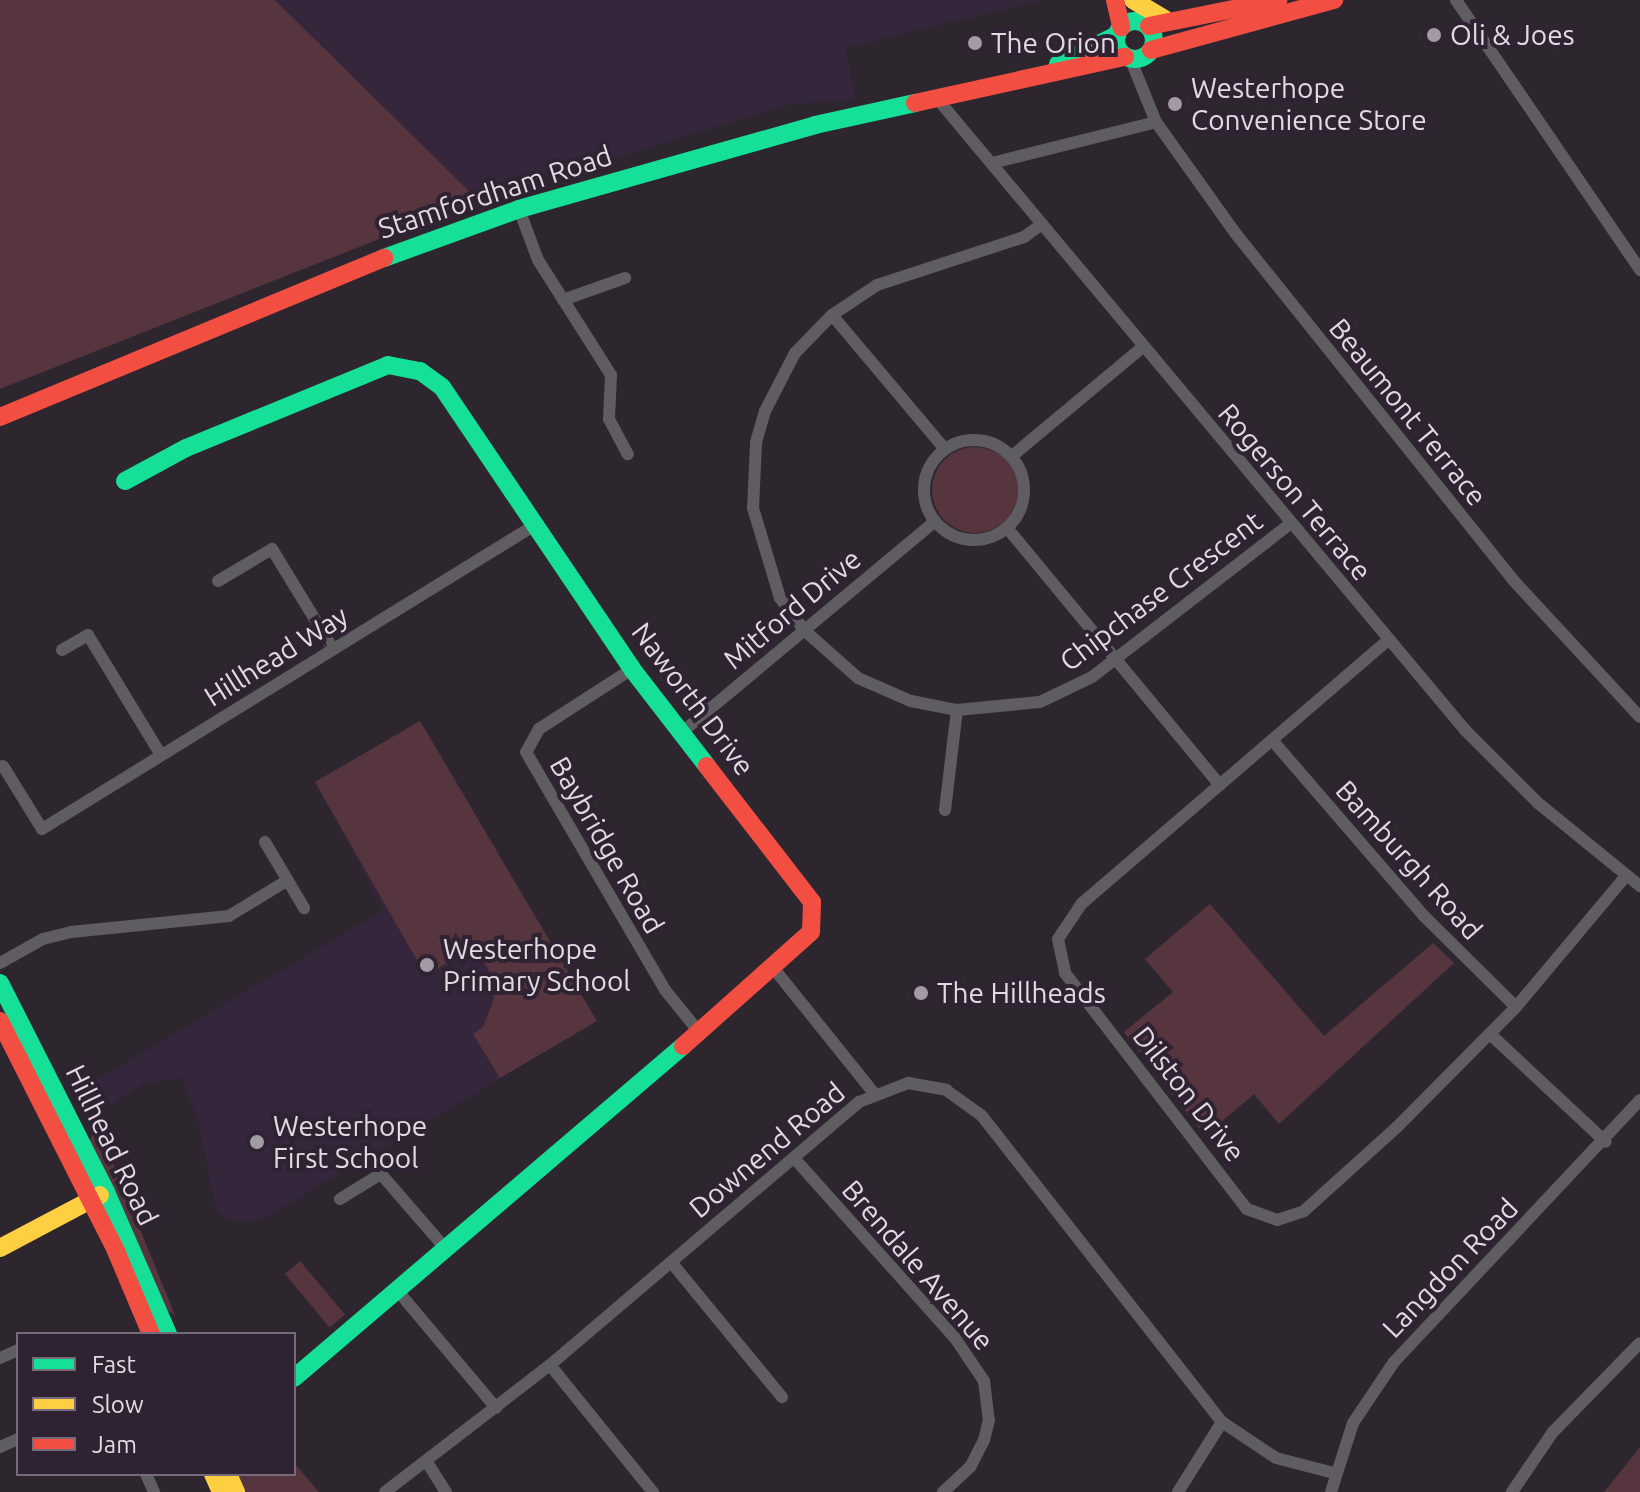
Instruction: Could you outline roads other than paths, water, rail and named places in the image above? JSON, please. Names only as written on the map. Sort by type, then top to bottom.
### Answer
[{"type":"street","points":[[1115,0],[1131,27],[1154,38],[1136,56]]},
{"type":"street","points":[[1136,56],[1131,27],[1131,0],[1175,23]]},
{"type":"street","name":"Stamfordham Road","points":[[1027,79],[1131,27],[1175,23],[1278,0]]},
{"type":"street","name":"Stamfordham Road","points":[[0,417],[305,287],[519,209],[815,125],[940,102],[1027,79],[1136,56],[1334,0]]},
{"type":"street","points":[[1456,0],[1640,270]]},
{"type":"street","name":"Beaumont Terrace","points":[[1136,56],[1142,97],[1156,122],[1309,328],[1514,581],[1640,717]]},
{"type":"street","name":"Rogerson Terrace","points":[[940,102],[1387,641],[1507,772],[1640,886]]},
{"type":"street","points":[[992,163],[1156,122]]},
{"type":"street","points":[[519,209],[538,260],[611,375],[609,419],[628,454]]},
{"type":"street","name":"Chipchase Crescent","points":[[1042,224],[1024,237],[877,285],[832,315],[795,353],[779,382],[756,443],[753,508],[767,566],[780,598],[804,630],[858,678],[911,701],[957,710],[1040,702],[1068,692],[1115,660],[1290,524]]},
{"type":"street","points":[[563,300],[625,278]]},
{"type":"street","points":[[832,315],[945,449]]},
{"type":"street","points":[[1012,456],[1143,347]]},
{"type":"street","name":"Naworth Drive","points":[[125,481],[186,448],[388,365],[420,371],[442,387],[632,669],[812,902],[811,932],[775,970],[296,1376]]},
{"type":"street","points":[[972,439],[1000,447],[1012,456],[1022,473],[1025,493],[1020,513],[1008,529],[990,539],[970,541],[950,536],[934,522],[923,483],[930,464],[945,449],[972,439]]},
{"type":"street","name":"Mitford Drive","points":[[681,733],[934,522]]},
{"type":"street","name":"Hillhead Way","points":[[3,766],[42,829],[535,525]]},
{"type":"street","points":[[1008,529],[1220,785]]},
{"type":"street","points":[[218,581],[272,549],[333,649]]},
{"type":"street","points":[[62,650],[88,635],[161,755]]},
{"type":"street","name":"Dilston Drive","points":[[1387,641],[1082,903],[1066,922],[1059,955],[1065,973],[1247,1209],[1277,1220],[1304,1211],[1516,1007],[1626,876]]},
{"type":"street","name":"Baybridge Road","points":[[632,669],[539,729],[526,752],[665,990],[700,1033]]},
{"type":"street","points":[[945,810],[957,710]]},
{"type":"street","name":"Bamburgh Road","points":[[1272,740],[1424,916],[1516,1007]]},
{"type":"street","points":[[265,842],[304,908]]},
{"type":"street","points":[[0,963],[43,939],[71,932],[229,916],[288,880]]},
{"type":"street","points":[[775,970],[874,1093]]},
{"type":"street","name":"Hillhead Road","points":[[0,983],[67,1116],[98,1196],[167,1332]]},
{"type":"street","points":[[0,1021],[98,1196],[150,1332]]},
{"type":"street","points":[[1490,1034],[1606,1142]]},
{"type":"street","name":"Downend Road","points":[[385,1492],[550,1365],[874,1093],[908,1083],[932,1086],[957,1095],[982,1116],[1222,1422],[1276,1458],[1334,1473]]},
{"type":"street","name":"Langdon Road","points":[[1331,1492],[1334,1473],[1353,1423],[1394,1362],[1606,1142],[1640,1100]]},
{"type":"street","name":"Brendale Avenue","points":[[794,1158],[955,1338],[984,1381],[989,1420],[984,1440],[970,1467],[943,1492]]},
{"type":"street","points":[[340,1199],[381,1174],[446,1249]]},
{"type":"street","points":[[0,1248],[98,1196]]},
{"type":"street","points":[[671,1262],[782,1397]]},
{"type":"street","points":[[397,1290],[496,1408]]},
{"type":"street","points":[[1512,1492],[1553,1432],[1640,1343]]},
{"type":"street","points":[[550,1365],[653,1492]]},
{"type":"street","points":[[1178,1492],[1222,1422]]},
{"type":"street","points":[[427,1462],[446,1492]]},
{"type":"place","name":"Oli & Joes","points":[[1434,35]]},
{"type":"place","name":"The Orion","points":[[975,43]]},
{"type":"place","name":"Westerhope Convenience Store","points":[[1175,104]]},
{"type":"place","name":"Westerhope Primary School","points":[[427,965]]},
{"type":"place","name":"The Hillheads","points":[[921,993]]},
{"type":"place","name":"Westerhope First School","points":[[257,1142]]}]
